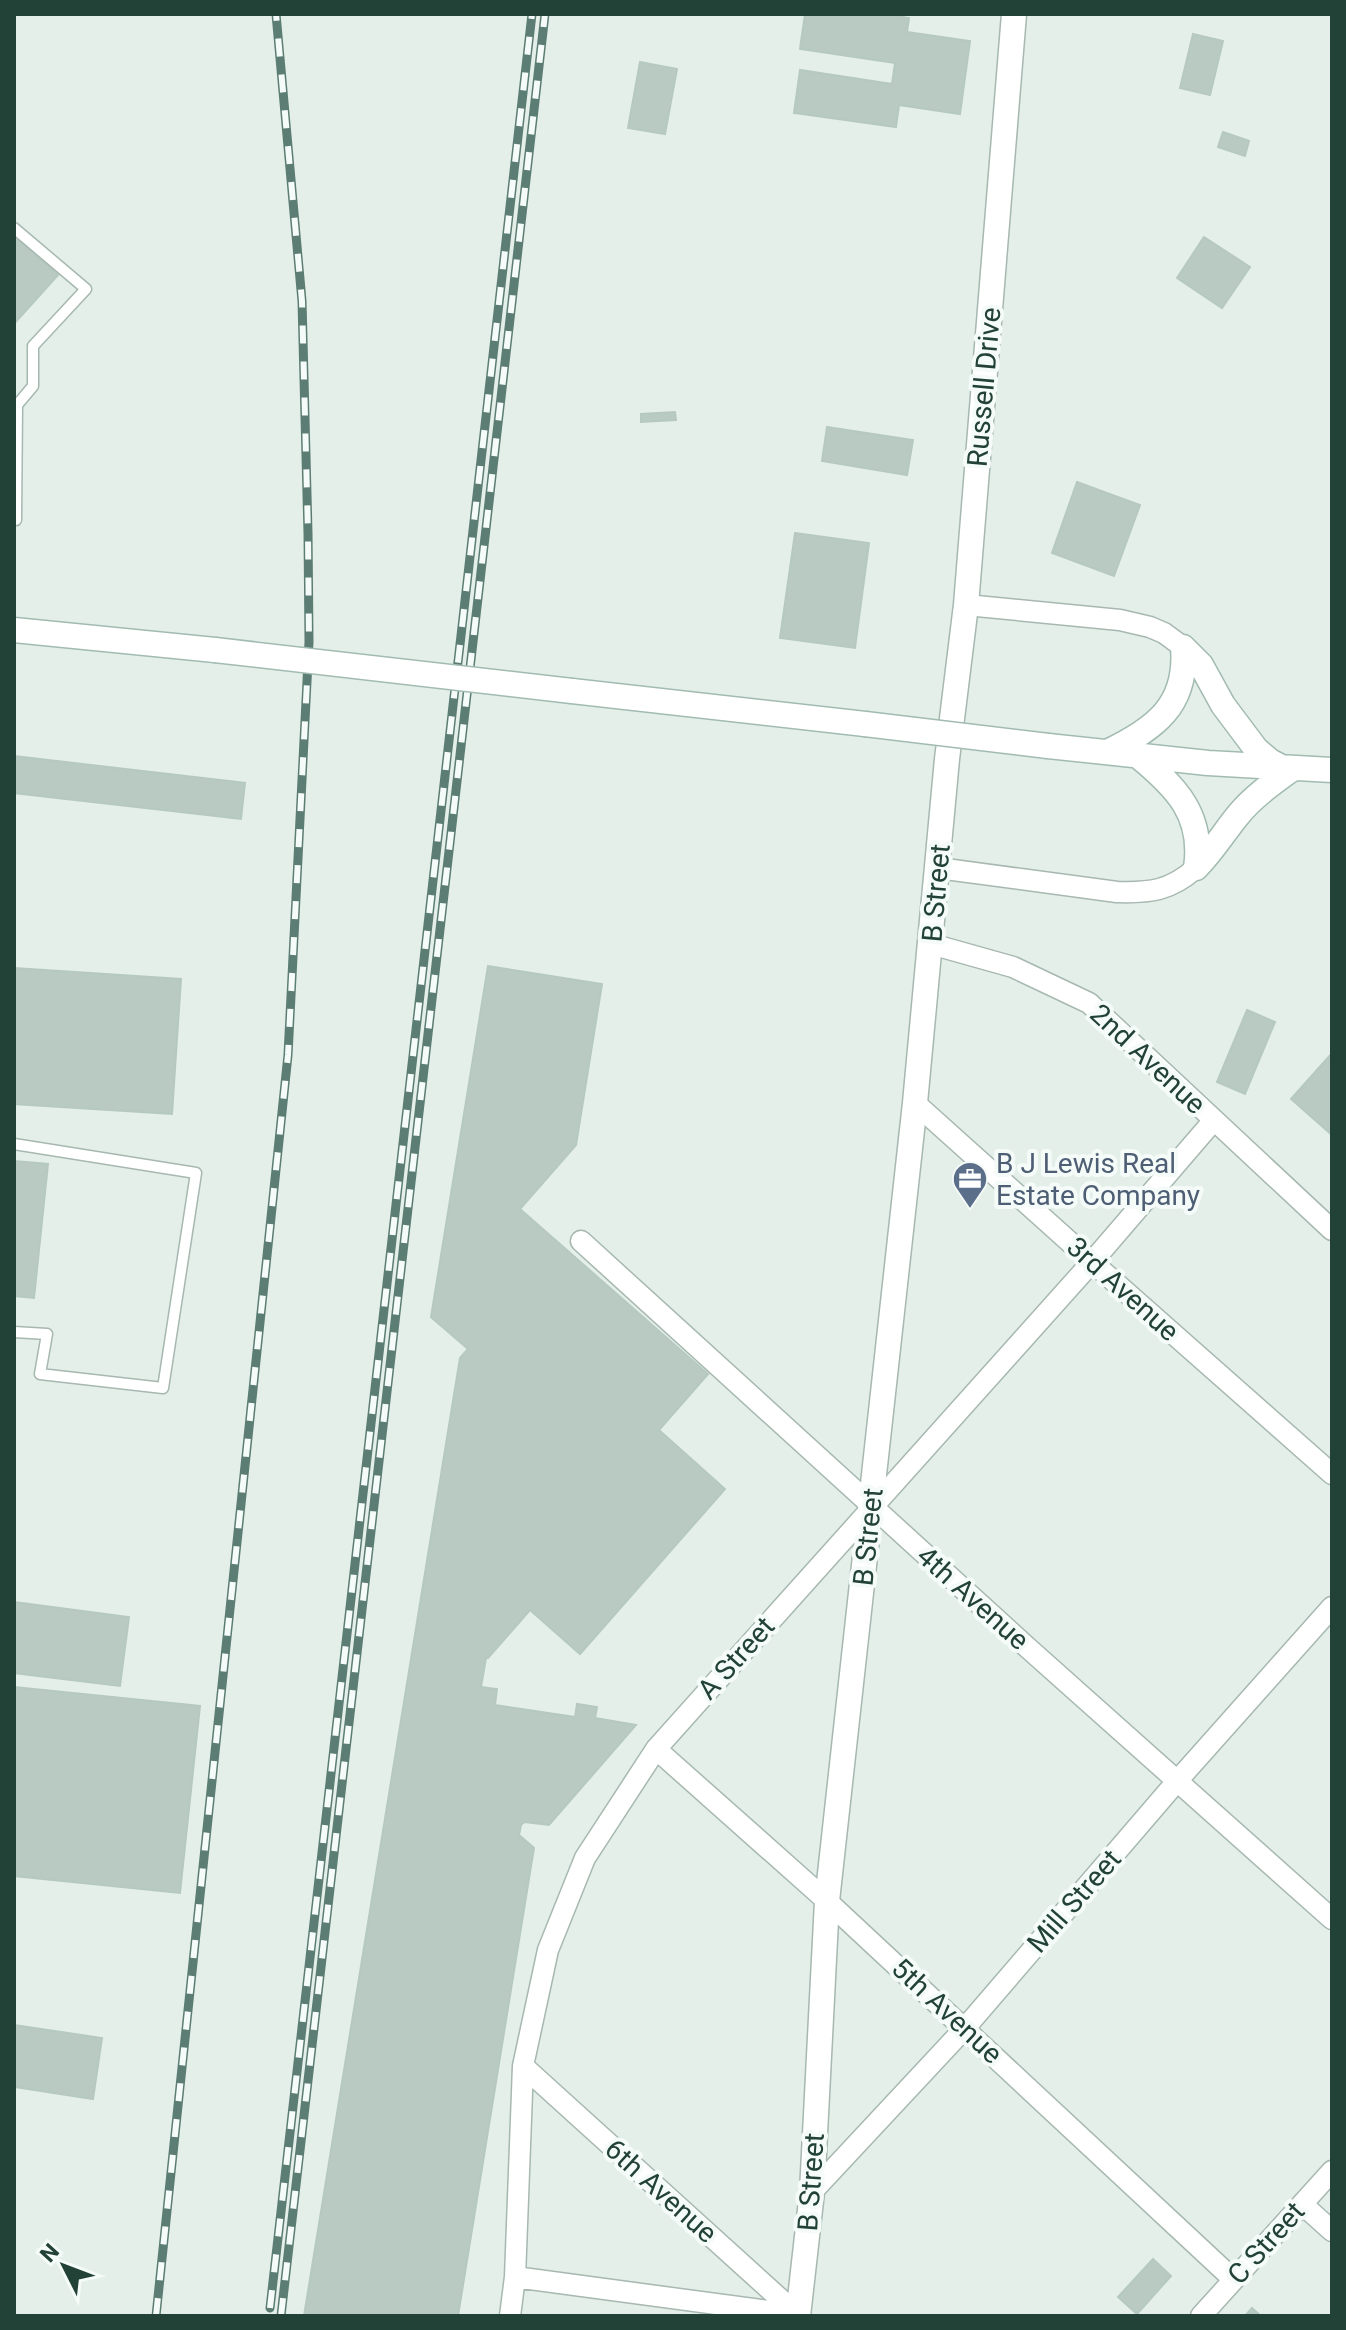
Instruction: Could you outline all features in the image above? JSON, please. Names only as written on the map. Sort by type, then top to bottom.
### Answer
[{"type":"street","name":"Russell Drive","points":[[947,759],[966,605],[1014,14]]},
{"type":"street","points":[[966,605],[1120,620],[1164,633],[1201,665],[1223,705],[1256,749],[1288,769]]},
{"type":"street","points":[[14,630],[215,650],[1138,756],[1332,770]]},
{"type":"street","points":[[1107,752],[1147,730],[1161,719],[1175,700],[1185,668],[1183,647]]},
{"type":"street","points":[[1138,756],[1171,785],[1195,822],[1198,841],[1196,868]]},
{"type":"street","name":"B Street","points":[[798,2316],[812,2192],[827,1901],[915,1103],[947,759]]},
{"type":"street","points":[[938,868],[1117,892],[1163,889],[1182,880],[1213,852],[1237,816],[1288,769]]},
{"type":"street","name":"2nd Avenue","points":[[931,944],[1013,967],[1089,1003],[1332,1230]]},
{"type":"street","name":"3rd Avenue","points":[[915,1103],[1332,1474]]},
{"type":"street","name":"A Street","points":[[510,2316],[515,2277],[523,2066],[548,1950],[585,1858],[656,1749],[1092,1262],[1214,1120]]},
{"type":"street","name":"4th Avenue","points":[[581,1241],[1028,1648],[1332,1919]]},
{"type":"street","name":"Mill Street","points":[[812,2192],[965,2028],[1178,1780],[1332,1607]]},
{"type":"street","name":"5th Avenue","points":[[656,1749],[827,1901],[1233,2279]]},
{"type":"street","name":"6th Avenue","points":[[523,2066],[798,2316]]},
{"type":"street","name":"C Street","points":[[1201,2316],[1332,2171]]},
{"type":"street","points":[[1302,2204],[1332,2231]]},
{"type":"street","points":[[515,2277],[798,2316]]},
{"type":"lane","points":[[14,228],[86,289],[33,346],[33,386],[17,405],[16,520]]},
{"type":"lane","points":[[14,1144],[196,1173],[163,1388],[40,1374],[47,1334],[14,1332]]},
{"type":"building","points":[[805,14],[884,14],[909,18],[907,32],[970,41],[960,114],[899,105],[896,127],[794,113],[800,70],[892,84],[895,63],[800,49]]},
{"type":"building","points":[[1193,34],[1223,41],[1210,95],[1180,88]]},
{"type":"building","points":[[640,62],[677,69],[665,134],[628,128]]},
{"type":"building","points":[[1223,132],[1249,141],[1245,156],[1218,147]]},
{"type":"building","points":[[14,235],[58,275],[14,324]]},
{"type":"building","points":[[1204,237],[1250,267],[1222,308],[1177,278]]},
{"type":"building","points":[[675,412],[676,420],[641,422],[641,414]]},
{"type":"building","points":[[827,427],[913,440],[907,475],[822,461]]},
{"type":"building","points":[[1077,482],[1140,505],[1114,576],[1052,553]]},
{"type":"building","points":[[795,533],[869,543],[855,648],[780,638]]},
{"type":"building","points":[[14,756],[245,783],[241,819],[14,793]]},
{"type":"building","points":[[488,966],[602,984],[576,1145],[520,1209],[708,1374],[659,1430],[725,1489],[580,1654],[530,1610],[486,1658],[481,1687],[497,1689],[495,1705],[575,1717],[577,1704],[597,1707],[595,1718],[636,1725],[549,1825],[524,1822],[521,1825],[519,1835],[534,1848],[458,2316],[304,2316],[460,1358],[468,1349],[431,1317]]},
{"type":"building","points":[[14,968],[181,979],[172,1114],[14,1104]]},
{"type":"building","points":[[1247,1010],[1275,1022],[1245,1094],[1217,1082]]},
{"type":"building","points":[[1332,1053],[1332,1135],[1291,1099]]},
{"type":"building","points":[[14,1161],[48,1164],[34,1298],[14,1296]]},
{"type":"building","points":[[14,1602],[129,1617],[120,1686],[14,1673]]},
{"type":"building","points":[[14,1687],[200,1706],[180,1893],[14,1876]]},
{"type":"building","points":[[14,2025],[102,2038],[93,2099],[14,2087]]},
{"type":"building","points":[[1153,2259],[1171,2276],[1137,2314],[1118,2297]]},
{"type":"building","points":[[1252,2308],[1261,2316],[1245,2316]]},
{"type":"railway","points":[[156,2316],[288,1055],[309,642],[308,533],[302,301],[276,14]]},
{"type":"railway","points":[[270,2308],[532,14]]},
{"type":"railway","points":[[281,2316],[545,14]]},
{"type":"place","name":"B J Lewis Real Estate Company","points":[[970,1210]]}]
